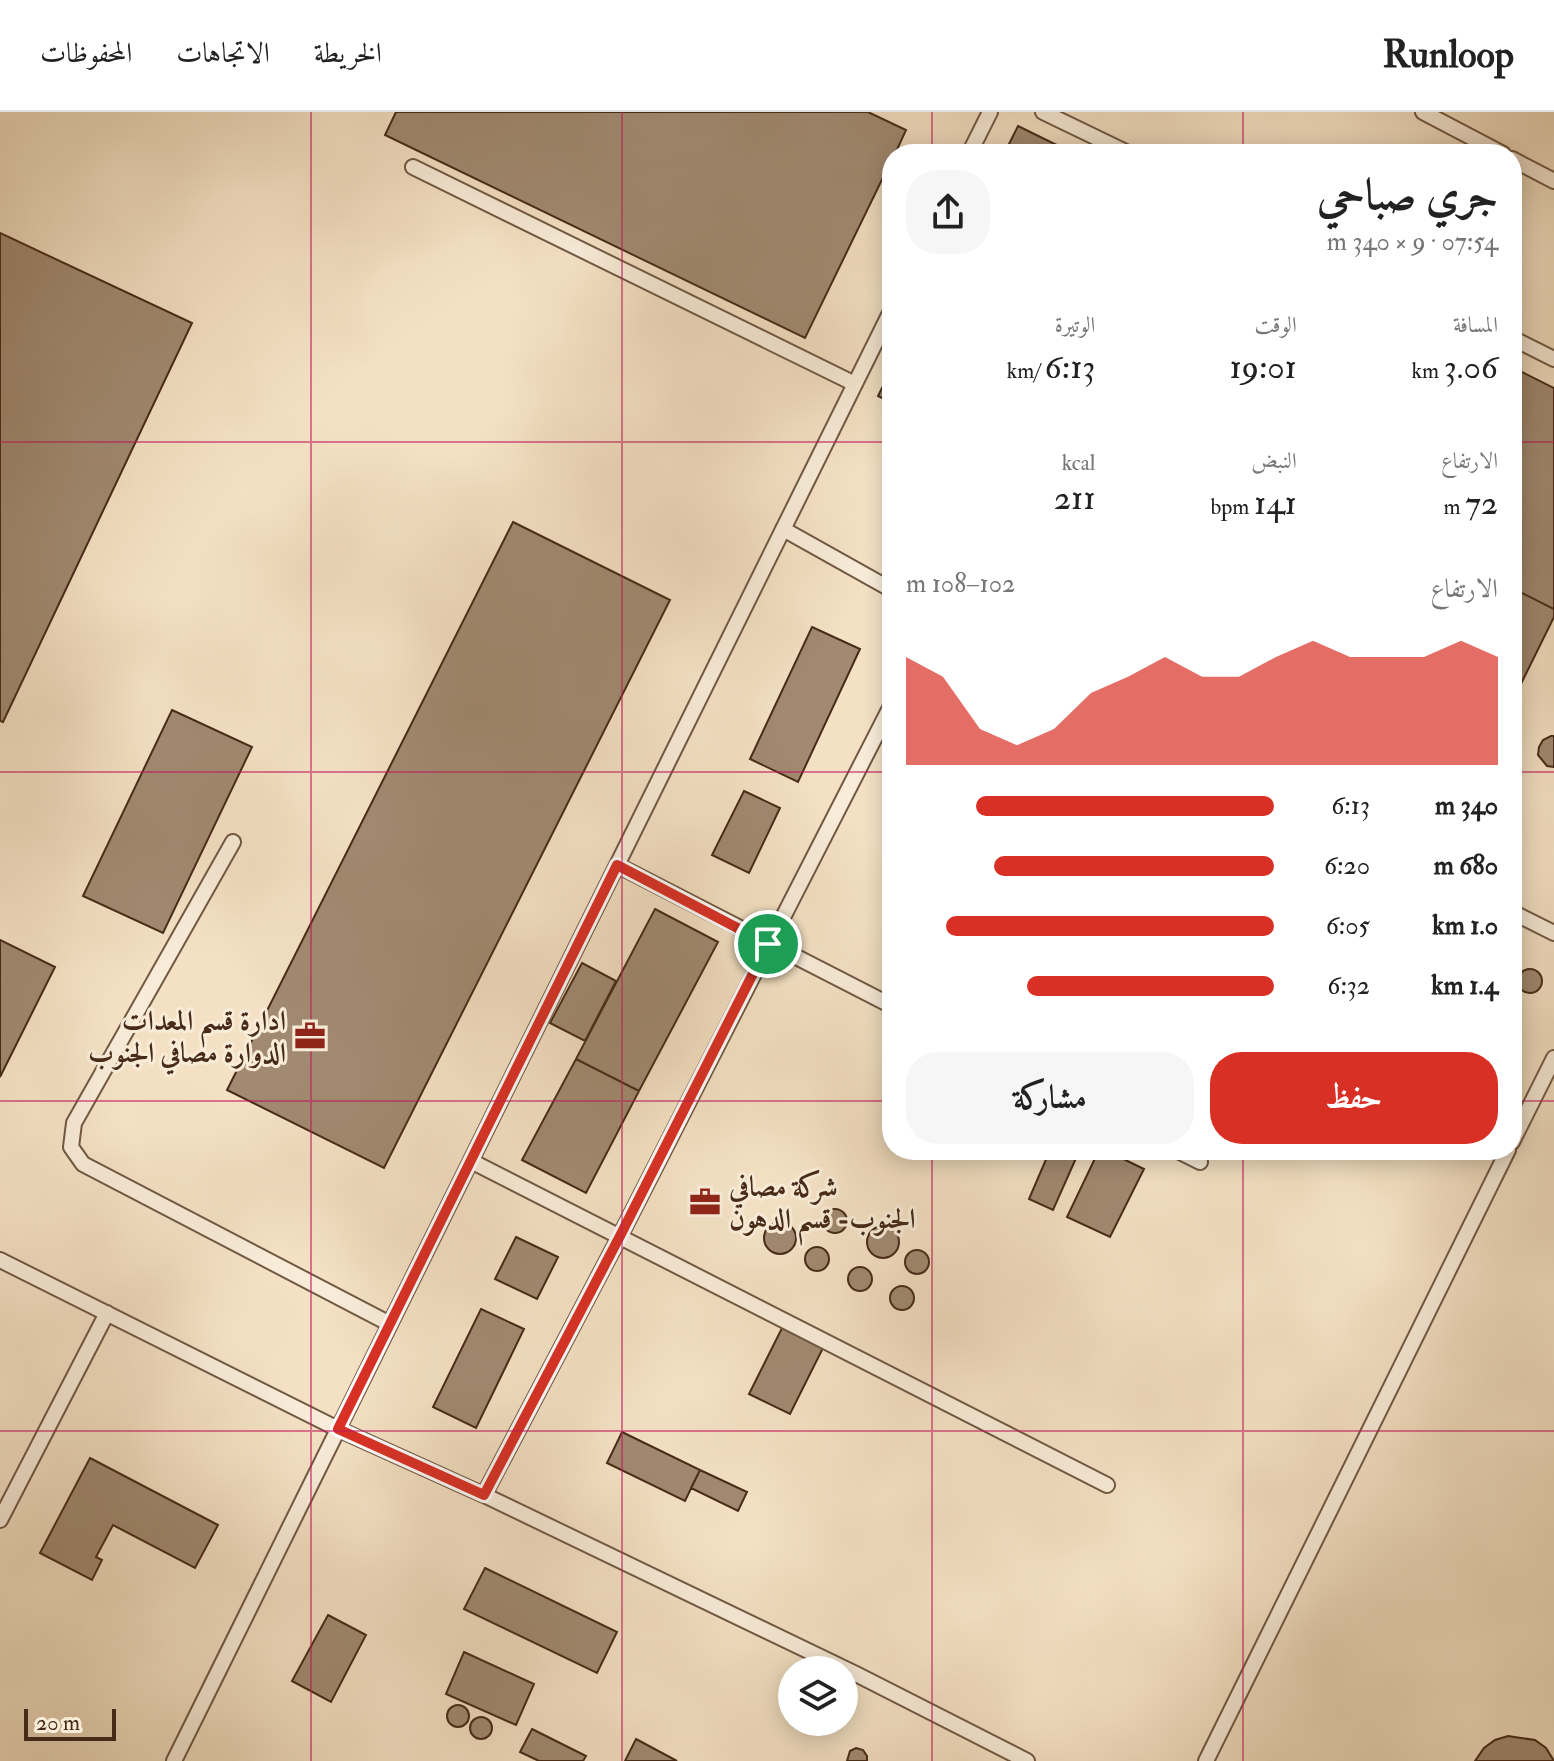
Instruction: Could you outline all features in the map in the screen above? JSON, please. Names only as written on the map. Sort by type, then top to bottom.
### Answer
[{"type":"lane","points":[[974,144],[990,112]]},
{"type":"lane","points":[[1043,112],[1109,144]]},
{"type":"lane","points":[[1423,112],[1484,144]]},
{"type":"lane","points":[[1522,164],[1554,181]]},
{"type":"lane","points":[[413,167],[855,384]]},
{"type":"lane","points":[[174,1761],[882,329]]},
{"type":"lane","points":[[1522,343],[1554,359]]},
{"type":"lane","points":[[783,529],[882,584]]},
{"type":"lane","points":[[484,1495],[882,723]]},
{"type":"lane","points":[[233,842],[74,1123],[71,1147],[83,1164],[390,1324]]},
{"type":"lane","points":[[617,865],[882,1001]]},
{"type":"lane","points":[[1522,917],[1554,933]]},
{"type":"lane","points":[[1522,1122],[1554,1058]]},
{"type":"lane","points":[[1196,1160],[1200,1162]]},
{"type":"lane","points":[[1206,1761],[1503,1160]]},
{"type":"lane","points":[[471,1161],[1107,1485]]},
{"type":"lane","points":[[0,1260],[338,1429],[484,1495],[854,1673],[1027,1761]]},
{"type":"lane","points":[[0,1520],[107,1313]]},
{"type":"building","points":[[396,112],[868,112],[906,130],[900,144],[882,144],[882,180],[805,338],[385,135]]},
{"type":"building","points":[[1018,126],[1055,144],[1009,144]]},
{"type":"building","points":[[0,233],[192,323],[3,722],[0,721]]},
{"type":"building","points":[[1522,372],[1554,388],[1554,609],[1522,593]]},
{"type":"building","points":[[513,522],[670,600],[384,1168],[227,1090]]},
{"type":"building","points":[[1522,593],[1554,609],[1554,617],[1522,682]]},
{"type":"building","points":[[812,627],[860,649],[798,782],[750,759]]},
{"type":"building","points":[[172,710],[252,747],[163,933],[83,896]]},
{"type":"building","points":[[1554,736],[1554,767],[1547,766],[1538,755],[1543,740]]},
{"type":"building","points":[[744,791],[780,808],[749,873],[712,855]]},
{"type":"building","points":[[655,909],[718,942],[639,1091],[576,1059]]},
{"type":"building","points":[[0,940],[55,967],[0,1077]]},
{"type":"building","points":[[582,963],[616,981],[585,1041],[550,1023]]},
{"type":"building","points":[[1535,970],[1541,976],[1539,990],[1530,993],[1522,990],[1522,972]]},
{"type":"building","points":[[576,1059],[639,1091],[586,1193],[522,1160]]},
{"type":"building","points":[[1046,1160],[1075,1160],[1053,1210],[1029,1199]]},
{"type":"building","points":[[1094,1160],[1126,1160],[1144,1169],[1110,1237],[1067,1217]]},
{"type":"building","points":[[835,1209],[843,1213],[847,1221],[843,1229],[835,1233],[827,1229],[823,1221],[827,1213]]},
{"type":"building","points":[[780,1222],[791,1227],[796,1238],[791,1249],[780,1254],[769,1249],[764,1238],[769,1227]]},
{"type":"building","points":[[883,1226],[894,1231],[899,1242],[894,1253],[883,1258],[872,1253],[867,1242],[872,1231]]},
{"type":"building","points":[[516,1237],[558,1257],[537,1299],[495,1279]]},
{"type":"building","points":[[817,1247],[825,1251],[829,1259],[825,1267],[817,1271],[809,1267],[805,1259],[809,1251]]},
{"type":"building","points":[[917,1250],[926,1253],[929,1262],[926,1271],[917,1274],[908,1271],[905,1262],[908,1253]]},
{"type":"building","points":[[860,1267],[868,1271],[872,1279],[868,1287],[860,1291],[852,1287],[848,1279],[852,1271]]},
{"type":"building","points":[[902,1286],[911,1289],[914,1298],[911,1307],[902,1310],[893,1307],[890,1298],[893,1289]]},
{"type":"building","points":[[481,1309],[524,1329],[476,1428],[433,1407]]},
{"type":"building","points":[[782,1328],[823,1348],[790,1414],[749,1394]]},
{"type":"building","points":[[622,1432],[700,1470],[685,1501],[607,1463]]},
{"type":"building","points":[[90,1458],[218,1525],[195,1568],[113,1525],[96,1557],[102,1560],[92,1580],[40,1553]]},
{"type":"building","points":[[700,1470],[747,1492],[738,1511],[691,1488]]},
{"type":"building","points":[[485,1568],[617,1632],[597,1673],[464,1609]]},
{"type":"building","points":[[328,1615],[366,1635],[331,1702],[292,1681]]},
{"type":"building","points":[[464,1652],[534,1684],[516,1725],[446,1694]]},
{"type":"building","points":[[458,1705],[469,1716],[458,1727],[447,1716]]},
{"type":"building","points":[[481,1717],[492,1728],[481,1739],[470,1728]]},
{"type":"building","points":[[532,1729],[586,1756],[583,1761],[539,1761],[520,1752]]},
{"type":"building","points":[[1508,1736],[1535,1740],[1546,1748],[1554,1761],[1475,1761],[1484,1748]]},
{"type":"building","points":[[636,1739],[677,1761],[625,1761]]},
{"type":"building","points":[[856,1748],[863,1750],[867,1761],[847,1761],[850,1751]]},
{"type":"place","name":"ادارة قسم المعدات الدوارة مصافي الجنوب","points":[[310,1036]]},
{"type":"place","name":"شركة مصافي الجنوب- قسم الدهون","points":[[705,1202]]},
{"type":"route","points":[[617,865],[768,944],[484,1495],[338,1429],[617,865]]}]
